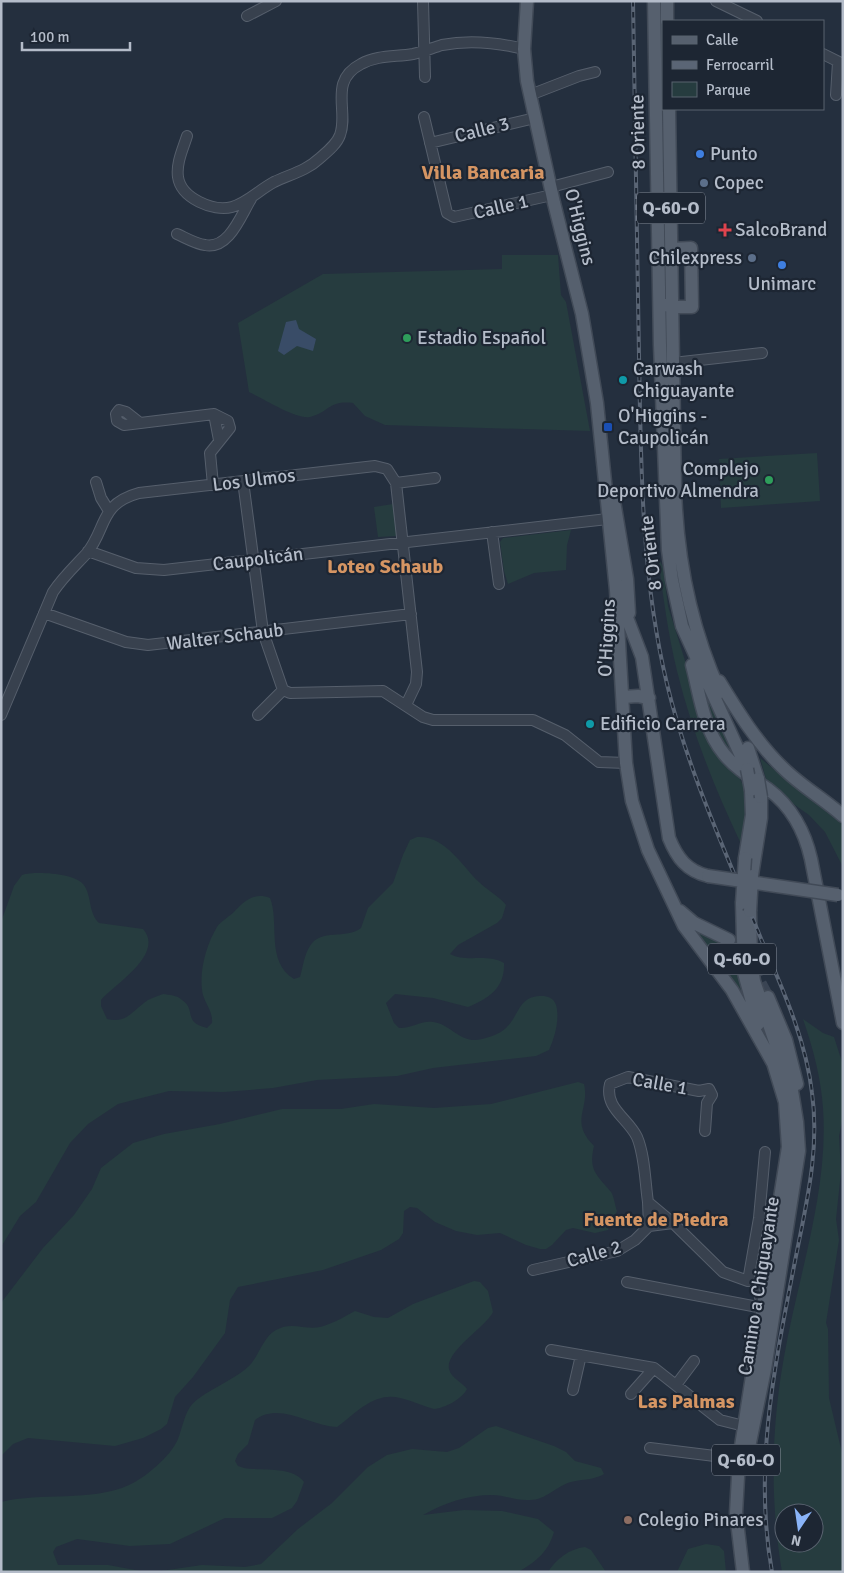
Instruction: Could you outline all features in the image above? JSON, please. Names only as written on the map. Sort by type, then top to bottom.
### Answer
[{"type":"main road","name":"O'Higgins","points":[[527,1],[524,49],[530,95],[586,336],[613,519],[628,589],[629,621],[623,697]]},
{"type":"main road","name":"8 Oriente","points":[[654,1],[666,534],[672,580],[682,626],[746,769],[752,815],[746,852],[746,907]]},
{"type":"main road","points":[[667,1],[667,20]]},
{"type":"main road","name":"8 Oriente","points":[[669,110],[676,506],[680,560],[691,616],[709,667],[751,755],[758,779],[761,798],[761,818],[746,907]]},
{"type":"main road","points":[[660,298],[672,307],[692,307],[691,248],[671,249]]},
{"type":"main road","name":"O'Higgins","points":[[613,519],[626,764],[638,825],[652,860],[692,938],[732,990],[773,1063]]},
{"type":"main road","points":[[616,590],[640,650],[649,698],[669,838],[675,852],[686,866],[697,873],[708,876],[840,896]]},
{"type":"main road","points":[[682,626],[704,715],[715,742],[739,770],[782,802],[803,833],[811,859],[843,1023]]},
{"type":"main road","points":[[709,667],[750,729],[770,755],[792,776],[843,816]]},
{"type":"main road","points":[[623,697],[638,696],[649,698]]},
{"type":"main road","points":[[674,903],[690,920],[729,940]]},
{"type":"main road","name":"Q-60-O","points":[[746,907],[758,1011]]},
{"type":"main road","points":[[692,938],[696,931],[704,927]]},
{"type":"main road","points":[[768,997],[786,1040],[795,1070],[801,1117],[798,1151]]},
{"type":"main road","name":"Camino a Chiguayante","points":[[743,1572],[736,1513],[739,1459],[763,1308],[763,1284],[788,1147],[785,1102],[758,1011]]},
{"type":"main road","name":"Camino a Chiguayante","points":[[751,1572],[744,1512],[744,1477],[776,1298],[798,1151],[797,1122],[792,1091],[758,1011]]},
{"type":"main road","points":[[763,1284],[776,1298]]},
{"type":"street","points":[[247,16],[276,1]]},
{"type":"street","points":[[423,1],[424,77]]},
{"type":"street","points":[[716,1],[755,20]]},
{"type":"street","points":[[187,136],[178,164],[178,178],[195,199],[204,205],[222,209],[242,203],[276,181],[304,171],[336,142],[342,127],[341,90],[345,81],[360,64],[370,60],[450,44],[472,42],[524,49]]},
{"type":"street","points":[[824,55],[840,63],[836,94]]},
{"type":"street","points":[[530,95],[579,76],[595,72]]},
{"type":"street","points":[[424,117],[430,143]]},
{"type":"street","name":"Calle 3","points":[[430,143],[535,118]]},
{"type":"street","name":"Calle 1","points":[[430,143],[447,213],[449,216],[454,217],[551,191],[608,172]]},
{"type":"street","points":[[176,234],[207,246],[219,244],[232,232],[253,196]]},
{"type":"street","points":[[673,363],[762,352]]},
{"type":"street","points":[[140,423],[214,414],[221,416],[230,424],[228,430],[211,450],[212,462],[217,470],[216,484]]},
{"type":"street","name":"Los Ulmos","points":[[109,511],[123,500],[139,493],[375,466],[387,469],[396,483]]},
{"type":"street","points":[[406,705],[417,676],[396,483],[435,478]]},
{"type":"street","points":[[243,481],[263,632],[283,690],[290,693],[378,690],[387,693],[423,717],[433,720],[533,720],[565,735],[599,762],[626,764]]},
{"type":"street","points":[[1,715],[44,613],[62,579],[88,551],[109,511],[102,501],[96,482]]},
{"type":"street","name":"Caupolicán","points":[[88,551],[127,565],[155,570],[613,519]]},
{"type":"street","points":[[492,532],[499,584]]},
{"type":"street","name":"Walter Schaub","points":[[44,613],[140,645],[156,645],[411,614]]},
{"type":"street","points":[[258,715],[283,690]]},
{"type":"street","name":"Calle 1","points":[[648,1202],[640,1146],[632,1129],[616,1112],[611,1102],[610,1084],[616,1080],[628,1077],[699,1091],[699,1100],[706,1103],[704,1131]]},
{"type":"street","points":[[748,1281],[760,1210],[765,1152]]},
{"type":"street","points":[[648,1202],[673,1223],[723,1272],[763,1284]]},
{"type":"street","points":[[648,1202],[649,1226],[673,1223]]},
{"type":"street","name":"Calle 2","points":[[533,1270],[617,1251],[635,1240],[649,1226]]},
{"type":"street","points":[[628,1282],[763,1308]]},
{"type":"street","points":[[551,1350],[654,1368],[720,1420],[744,1426]]},
{"type":"street","points":[[572,1390],[581,1355]]},
{"type":"street","points":[[676,1385],[694,1361]]},
{"type":"street","points":[[631,1394],[654,1368]]},
{"type":"street","points":[[650,1448],[739,1459]]},
{"type":"green space","name":"Estadio Español","points":[[502,255],[558,255],[561,295],[566,302],[590,431],[385,425],[365,416],[353,403],[339,403],[317,415],[304,417],[288,412],[249,392],[238,323],[323,274],[502,269]]},
{"type":"green space","name":"Complejo Deportivo Almendra","points":[[817,453],[820,501],[721,508],[719,459]]},
{"type":"green space","points":[[393,504],[397,536],[378,537],[374,507]]},
{"type":"green space","points":[[571,530],[567,545],[566,570],[534,573],[508,584],[500,542],[503,538]]},
{"type":"green space","points":[[658,557],[663,567],[668,606],[691,680],[744,787],[749,815],[742,846],[705,760],[683,694],[671,643]]},
{"type":"green space","points":[[702,684],[732,740],[726,740],[733,758],[711,724]]},
{"type":"green space","points":[[760,758],[843,825],[843,867],[825,832],[809,815],[768,786]]},
{"type":"green space","points":[[417,837],[436,841],[452,852],[479,882],[506,905],[502,918],[497,923],[458,945],[450,954],[463,958],[497,960],[504,963],[504,972],[499,986],[489,996],[468,1007],[433,998],[395,994],[386,1003],[394,1023],[399,1028],[403,1028],[424,1022],[433,1022],[445,1026],[462,1037],[475,1040],[482,1039],[504,1030],[529,998],[544,996],[553,1000],[557,1010],[556,1028],[549,1050],[536,1056],[433,1068],[397,1076],[317,1080],[273,1088],[224,1092],[169,1091],[118,1104],[88,1124],[70,1143],[36,1202],[20,1216],[1,1247],[1,922],[14,886],[22,875],[36,873],[54,874],[78,880],[86,888],[93,914],[99,923],[143,929],[148,939],[148,948],[143,958],[136,968],[101,1000],[101,1006],[107,1019],[120,1020],[125,1018],[148,1000],[163,994],[180,998],[189,1008],[192,1019],[199,1025],[207,1028],[212,1023],[212,1019],[203,995],[202,969],[209,942],[221,923],[250,899],[259,896],[270,898],[273,908],[276,952],[279,962],[294,979],[300,977],[306,953],[315,941],[321,937],[348,933],[361,928],[368,908],[393,883],[410,840]]},
{"type":"green space","points":[[687,920],[739,949],[749,1011]]},
{"type":"green space","points":[[803,1019],[823,1033],[834,1037],[843,1065],[843,1117],[839,1136],[841,1172],[836,1219],[839,1240],[826,1323],[828,1329],[829,1398],[843,1457],[843,1572],[782,1572],[779,1553],[824,1553],[824,1503],[774,1503],[774,1492],[774,1438],[780,1384],[790,1326],[817,1202],[821,1171],[824,1139],[823,1108],[816,1063]]},
{"type":"green space","points":[[578,1082],[584,1084],[585,1101],[581,1122],[587,1137],[594,1146],[592,1154],[593,1167],[598,1177],[612,1194],[617,1211],[608,1230],[595,1233],[573,1228],[566,1230],[546,1249],[540,1249],[500,1233],[477,1235],[456,1231],[435,1222],[417,1208],[410,1207],[404,1211],[403,1233],[399,1239],[381,1250],[323,1270],[238,1287],[230,1300],[225,1333],[193,1377],[175,1397],[167,1424],[161,1429],[143,1438],[115,1446],[28,1438],[13,1444],[1,1456],[1,1303],[43,1248],[74,1215],[92,1189],[101,1168],[133,1143],[164,1134],[220,1124],[282,1109],[341,1109],[374,1104],[434,1108],[491,1104]]},
{"type":"green space","points":[[474,1281],[480,1282],[488,1291],[493,1312],[483,1325],[459,1347],[449,1362],[450,1372],[467,1389],[465,1393],[453,1402],[434,1409],[397,1397],[381,1398],[361,1408],[337,1427],[327,1426],[295,1416],[274,1413],[264,1415],[255,1420],[248,1444],[238,1454],[235,1461],[238,1466],[244,1468],[285,1471],[299,1477],[304,1482],[297,1501],[292,1508],[272,1518],[225,1518],[170,1544],[130,1546],[77,1539],[56,1547],[53,1552],[58,1565],[108,1565],[146,1572],[1,1572],[1,1502],[16,1499],[99,1493],[115,1490],[135,1482],[157,1466],[175,1446],[190,1407],[201,1397],[249,1366],[264,1342],[276,1330],[287,1326],[320,1327],[355,1311],[374,1317],[388,1318],[413,1304]]},
{"type":"green space","points":[[496,1426],[554,1446],[566,1452],[575,1461],[601,1468],[604,1474],[566,1484],[541,1498],[520,1500],[492,1495],[474,1496],[447,1503],[423,1515],[464,1510],[502,1511],[538,1519],[554,1532],[552,1539],[541,1555],[518,1572],[154,1572],[202,1565],[245,1567],[261,1564],[298,1529],[332,1503],[368,1467],[387,1455],[412,1449],[447,1452],[459,1448],[488,1428]]},
{"type":"green space","points":[[706,1544],[719,1546],[724,1551],[726,1572],[677,1572],[688,1549]]},
{"type":"green space","points":[[585,1547],[591,1550],[606,1572],[548,1572],[564,1555]]},
{"type":"water","points":[[296,320],[299,329],[316,339],[313,351],[297,346],[284,355],[278,351],[286,322]]},
{"type":"tunnel","points":[[729,940],[750,963],[768,997]]},
{"type":"railway","points":[[633,1],[642,480],[647,562],[658,643],[676,717],[697,782],[799,1035],[809,1073],[814,1114],[811,1177],[780,1338],[769,1415],[765,1493],[772,1572]]},
{"type":"place","name":"Punto","points":[[700,154]]},
{"type":"place","name":"Copec","points":[[704,183]]},
{"type":"place","name":"SalcoBrand","points":[[725,230]]},
{"type":"place","name":"Chilexpress","points":[[752,258]]},
{"type":"place","name":"Unimarc","points":[[782,265]]},
{"type":"place","name":"Estadio Español","points":[[407,338]]},
{"type":"place","name":"Carwash Chiguayante","points":[[623,380]]},
{"type":"place","name":"O'Higgins - Caupolicán","points":[[608,427]]},
{"type":"place","name":"Complejo Deportivo Almendra","points":[[769,480]]},
{"type":"place","name":"Edificio Carrera","points":[[590,724]]},
{"type":"place","name":"Colegio Pinares","points":[[628,1520]]},
{"type":"district","name":"Villa Bancaria","points":[[483,172]]},
{"type":"district","name":"Loteo Schaub","points":[[385,566]]},
{"type":"district","name":"Fuente de Piedra","points":[[656,1219]]},
{"type":"district","name":"Las Palmas","points":[[686,1401]]}]
